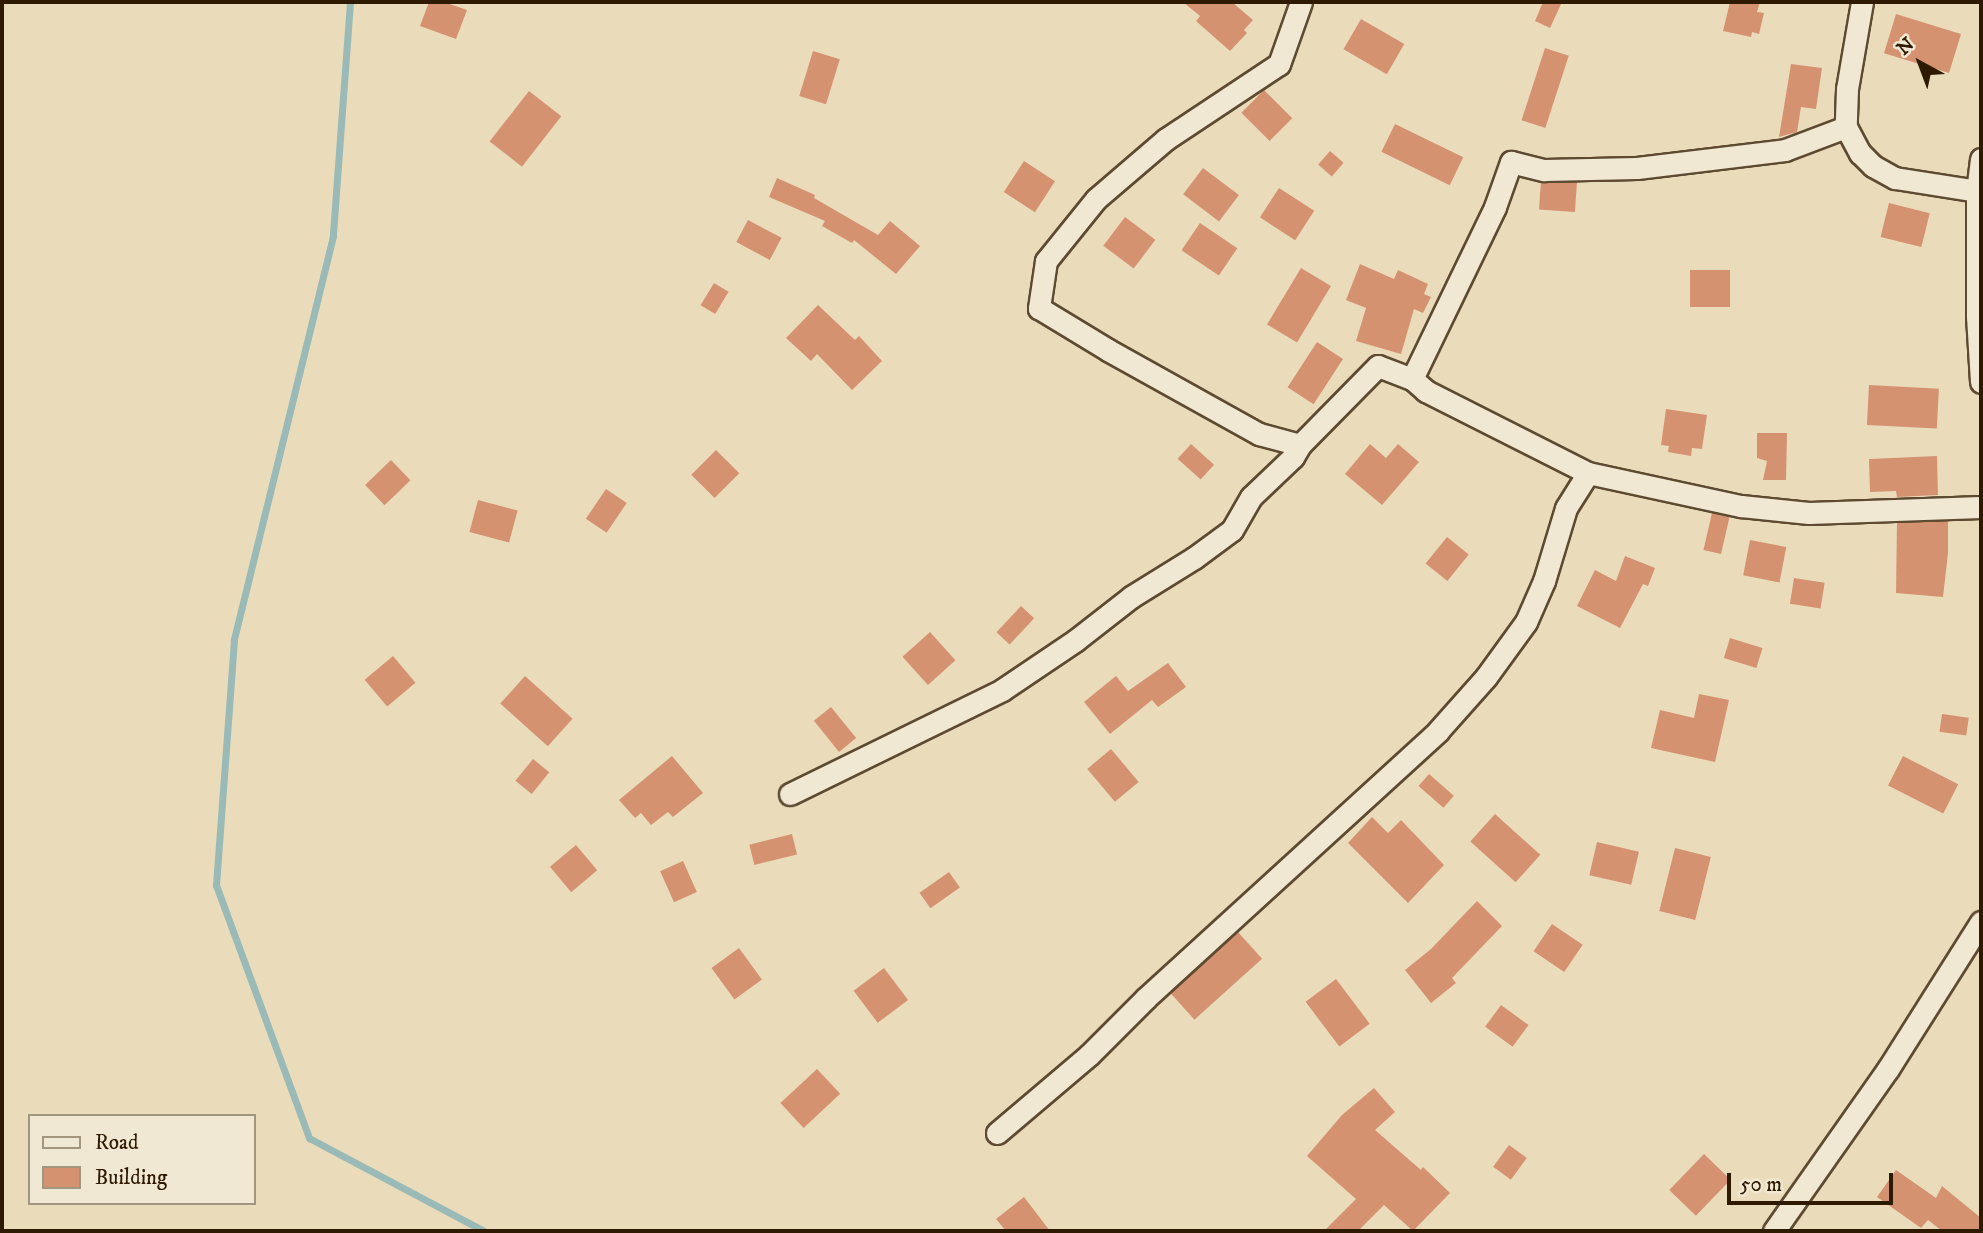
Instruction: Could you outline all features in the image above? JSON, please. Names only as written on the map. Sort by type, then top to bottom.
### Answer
[{"type":"street","points":[[1300,445],[1259,434],[1108,350],[1039,308],[1046,261],[1096,199],[1166,139],[1279,64],[1301,2]]},
{"type":"street","points":[[1863,2],[1847,89],[1846,127],[1860,153],[1874,166],[1895,178],[1977,191]]},
{"type":"street","points":[[1412,379],[1495,207],[1511,162],[1544,170],[1637,168],[1785,150],[1846,127]]},
{"type":"street","points":[[1981,159],[1977,191],[1977,316],[1981,382]]},
{"type":"street","points":[[790,794],[1002,690],[1076,640],[1131,597],[1194,558],[1232,530],[1251,497],[1293,457],[1300,445],[1378,366],[1412,379],[1426,391],[1588,473],[1741,506],[1809,513],[1981,508]]},
{"type":"street","points":[[997,1133],[1089,1055],[1146,998],[1438,731],[1486,677],[1526,622],[1544,581],[1566,508],[1588,473]]},
{"type":"street","points":[[1774,1231],[1888,1069],[1981,922]]},
{"type":"building","points":[[429,2],[444,2],[467,10],[456,39],[420,26]]},
{"type":"building","points":[[1183,2],[1232,2],[1253,20],[1244,30],[1247,33],[1230,51],[1196,21],[1200,16]]},
{"type":"building","points":[[1543,2],[1562,2],[1550,28],[1535,21]]},
{"type":"building","points":[[1730,2],[1760,2],[1757,12],[1764,13],[1759,34],[1752,32],[1751,37],[1723,31]]},
{"type":"building","points":[[1896,14],[1961,34],[1949,73],[1884,53]]},
{"type":"building","points":[[1361,19],[1404,44],[1387,74],[1344,49]]},
{"type":"building","points":[[1545,48],[1569,56],[1545,128],[1522,120]]},
{"type":"building","points":[[813,51],[840,59],[826,104],[799,96]]},
{"type":"building","points":[[1791,64],[1822,68],[1816,109],[1801,107],[1797,132],[1779,137]]},
{"type":"building","points":[[1264,90],[1292,118],[1270,141],[1241,113]]},
{"type":"building","points":[[529,91],[561,116],[522,167],[490,141]]},
{"type":"building","points":[[1395,124],[1463,157],[1450,185],[1381,152]]},
{"type":"building","points":[[1330,151],[1344,163],[1332,176],[1318,165]]},
{"type":"building","points":[[1024,161],[1055,181],[1035,212],[1004,192]]},
{"type":"building","points":[[1203,168],[1239,195],[1219,221],[1183,194]]},
{"type":"building","points":[[777,178],[815,195],[814,198],[878,235],[890,221],[920,246],[896,274],[854,240],[852,243],[822,226],[825,221],[769,197]]},
{"type":"building","points":[[1541,179],[1577,182],[1575,212],[1539,209]]},
{"type":"building","points":[[1279,188],[1314,211],[1295,240],[1260,217]]},
{"type":"building","points":[[1889,203],[1930,213],[1921,247],[1881,237]]},
{"type":"building","points":[[1125,217],[1155,240],[1134,269],[1103,246]]},
{"type":"building","points":[[748,220],[782,238],[770,260],[736,242]]},
{"type":"building","points":[[1200,223],[1237,248],[1219,276],[1182,250]]},
{"type":"building","points":[[1360,264],[1394,279],[1398,270],[1428,284],[1424,294],[1431,297],[1423,313],[1414,309],[1401,354],[1356,341],[1366,308],[1346,300]]},
{"type":"building","points":[[1301,268],[1331,286],[1297,343],[1267,325]]},
{"type":"building","points":[[1690,270],[1730,270],[1730,307],[1690,307]]},
{"type":"building","points":[[714,283],[729,292],[715,314],[701,305]]},
{"type":"building","points":[[818,305],[855,340],[859,336],[882,361],[852,390],[817,354],[811,361],[786,338]]},
{"type":"building","points":[[1317,342],[1343,359],[1314,404],[1288,387]]},
{"type":"building","points":[[1869,385],[1939,389],[1937,429],[1867,425]]},
{"type":"building","points":[[1666,409],[1707,415],[1702,449],[1692,448],[1691,456],[1668,452],[1669,446],[1661,445]]},
{"type":"building","points":[[1757,433],[1787,433],[1786,480],[1763,480],[1767,461],[1757,458]]},
{"type":"building","points":[[1191,444],[1214,465],[1201,480],[1178,459]]},
{"type":"building","points":[[1370,444],[1386,458],[1398,444],[1419,462],[1382,505],[1345,474]]},
{"type":"building","points":[[716,450],[739,473],[715,498],[691,475]]},
{"type":"building","points":[[1937,456],[1938,495],[1897,497],[1896,491],[1870,492],[1869,459]]},
{"type":"building","points":[[391,460],[410,480],[385,505],[365,485]]},
{"type":"building","points":[[606,489],[627,503],[607,533],[586,519]]},
{"type":"building","points":[[478,500],[518,511],[509,542],[469,532]]},
{"type":"building","points":[[1712,513],[1730,517],[1721,554],[1703,550]]},
{"type":"building","points":[[1948,521],[1948,553],[1943,597],[1896,593],[1897,523]]},
{"type":"building","points":[[1447,537],[1469,555],[1447,581],[1426,563]]},
{"type":"building","points":[[1750,540],[1786,547],[1779,582],[1743,575]]},
{"type":"building","points":[[1625,556],[1655,568],[1648,586],[1643,584],[1620,628],[1577,606],[1595,570],[1616,581]]},
{"type":"building","points":[[1794,578],[1825,583],[1821,609],[1790,604]]},
{"type":"building","points":[[1021,606],[1034,618],[1010,645],[996,632]]},
{"type":"building","points":[[930,632],[955,660],[928,685],[903,657]]},
{"type":"building","points":[[1730,638],[1763,648],[1756,668],[1724,658]]},
{"type":"building","points":[[393,656],[415,683],[387,707],[365,680]]},
{"type":"building","points":[[1168,663],[1186,687],[1158,707],[1152,700],[1110,734],[1084,702],[1116,676],[1128,691]]},
{"type":"building","points":[[525,676],[573,719],[548,746],[500,703]]},
{"type":"building","points":[[1699,694],[1729,700],[1715,762],[1651,748],[1660,710],[1694,718]]},
{"type":"building","points":[[831,707],[856,738],[839,752],[814,721]]},
{"type":"building","points":[[1942,714],[1969,718],[1966,736],[1939,732]]},
{"type":"building","points":[[1111,749],[1139,782],[1115,802],[1087,769]]},
{"type":"building","points":[[672,756],[703,793],[673,817],[668,812],[651,825],[641,813],[635,818],[619,800]]},
{"type":"building","points":[[1903,756],[1958,784],[1943,814],[1888,785]]},
{"type":"building","points":[[533,759],[549,772],[532,794],[515,781]]},
{"type":"building","points":[[1429,774],[1454,796],[1443,808],[1419,786]]},
{"type":"building","points":[[1495,814],[1540,855],[1516,882],[1470,841]]},
{"type":"building","points":[[1372,817],[1388,833],[1401,820],[1444,865],[1408,903],[1348,843]]},
{"type":"building","points":[[792,834],[797,854],[754,865],[749,845]]},
{"type":"building","points":[[1597,842],[1639,852],[1631,885],[1589,875]]},
{"type":"building","points":[[576,845],[597,870],[571,892],[550,867]]},
{"type":"building","points":[[1675,848],[1711,857],[1695,920],[1659,911]]},
{"type":"building","points":[[683,861],[697,892],[674,902],[660,871]]},
{"type":"building","points":[[949,872],[960,888],[930,908],[920,893]]},
{"type":"building","points":[[1477,901],[1502,926],[1452,978],[1456,983],[1431,1003],[1405,970],[1431,949]]},
{"type":"building","points":[[1552,924],[1583,945],[1564,972],[1534,951]]},
{"type":"building","points":[[1238,932],[1262,959],[1194,1020],[1170,993]]},
{"type":"building","points":[[739,948],[762,980],[734,1000],[711,968]]},
{"type":"building","points":[[884,968],[908,1000],[878,1023],[854,991]]},
{"type":"building","points":[[1336,979],[1370,1024],[1339,1047],[1306,1002]]},
{"type":"building","points":[[1501,1005],[1529,1025],[1513,1047],[1485,1027]]},
{"type":"building","points":[[817,1069],[840,1094],[804,1128],[780,1103]]},
{"type":"building","points":[[1374,1088],[1395,1112],[1375,1130],[1421,1170],[1423,1167],[1450,1193],[1413,1231],[1384,1205],[1358,1231],[1324,1231],[1356,1199],[1307,1156],[1342,1115]]},
{"type":"building","points":[[1509,1145],[1527,1158],[1511,1180],[1493,1167]]},
{"type":"building","points":[[1704,1154],[1731,1180],[1696,1216],[1669,1190]]},
{"type":"building","points":[[1896,1170],[1936,1198],[1942,1186],[1981,1218],[1981,1231],[1942,1231],[1928,1220],[1921,1228],[1877,1197]]},
{"type":"building","points":[[1024,1197],[1050,1231],[1006,1231],[996,1219]]},
{"type":"waterway","points":[[350,2],[333,236],[234,640],[216,885],[309,1138],[484,1231]]}]
